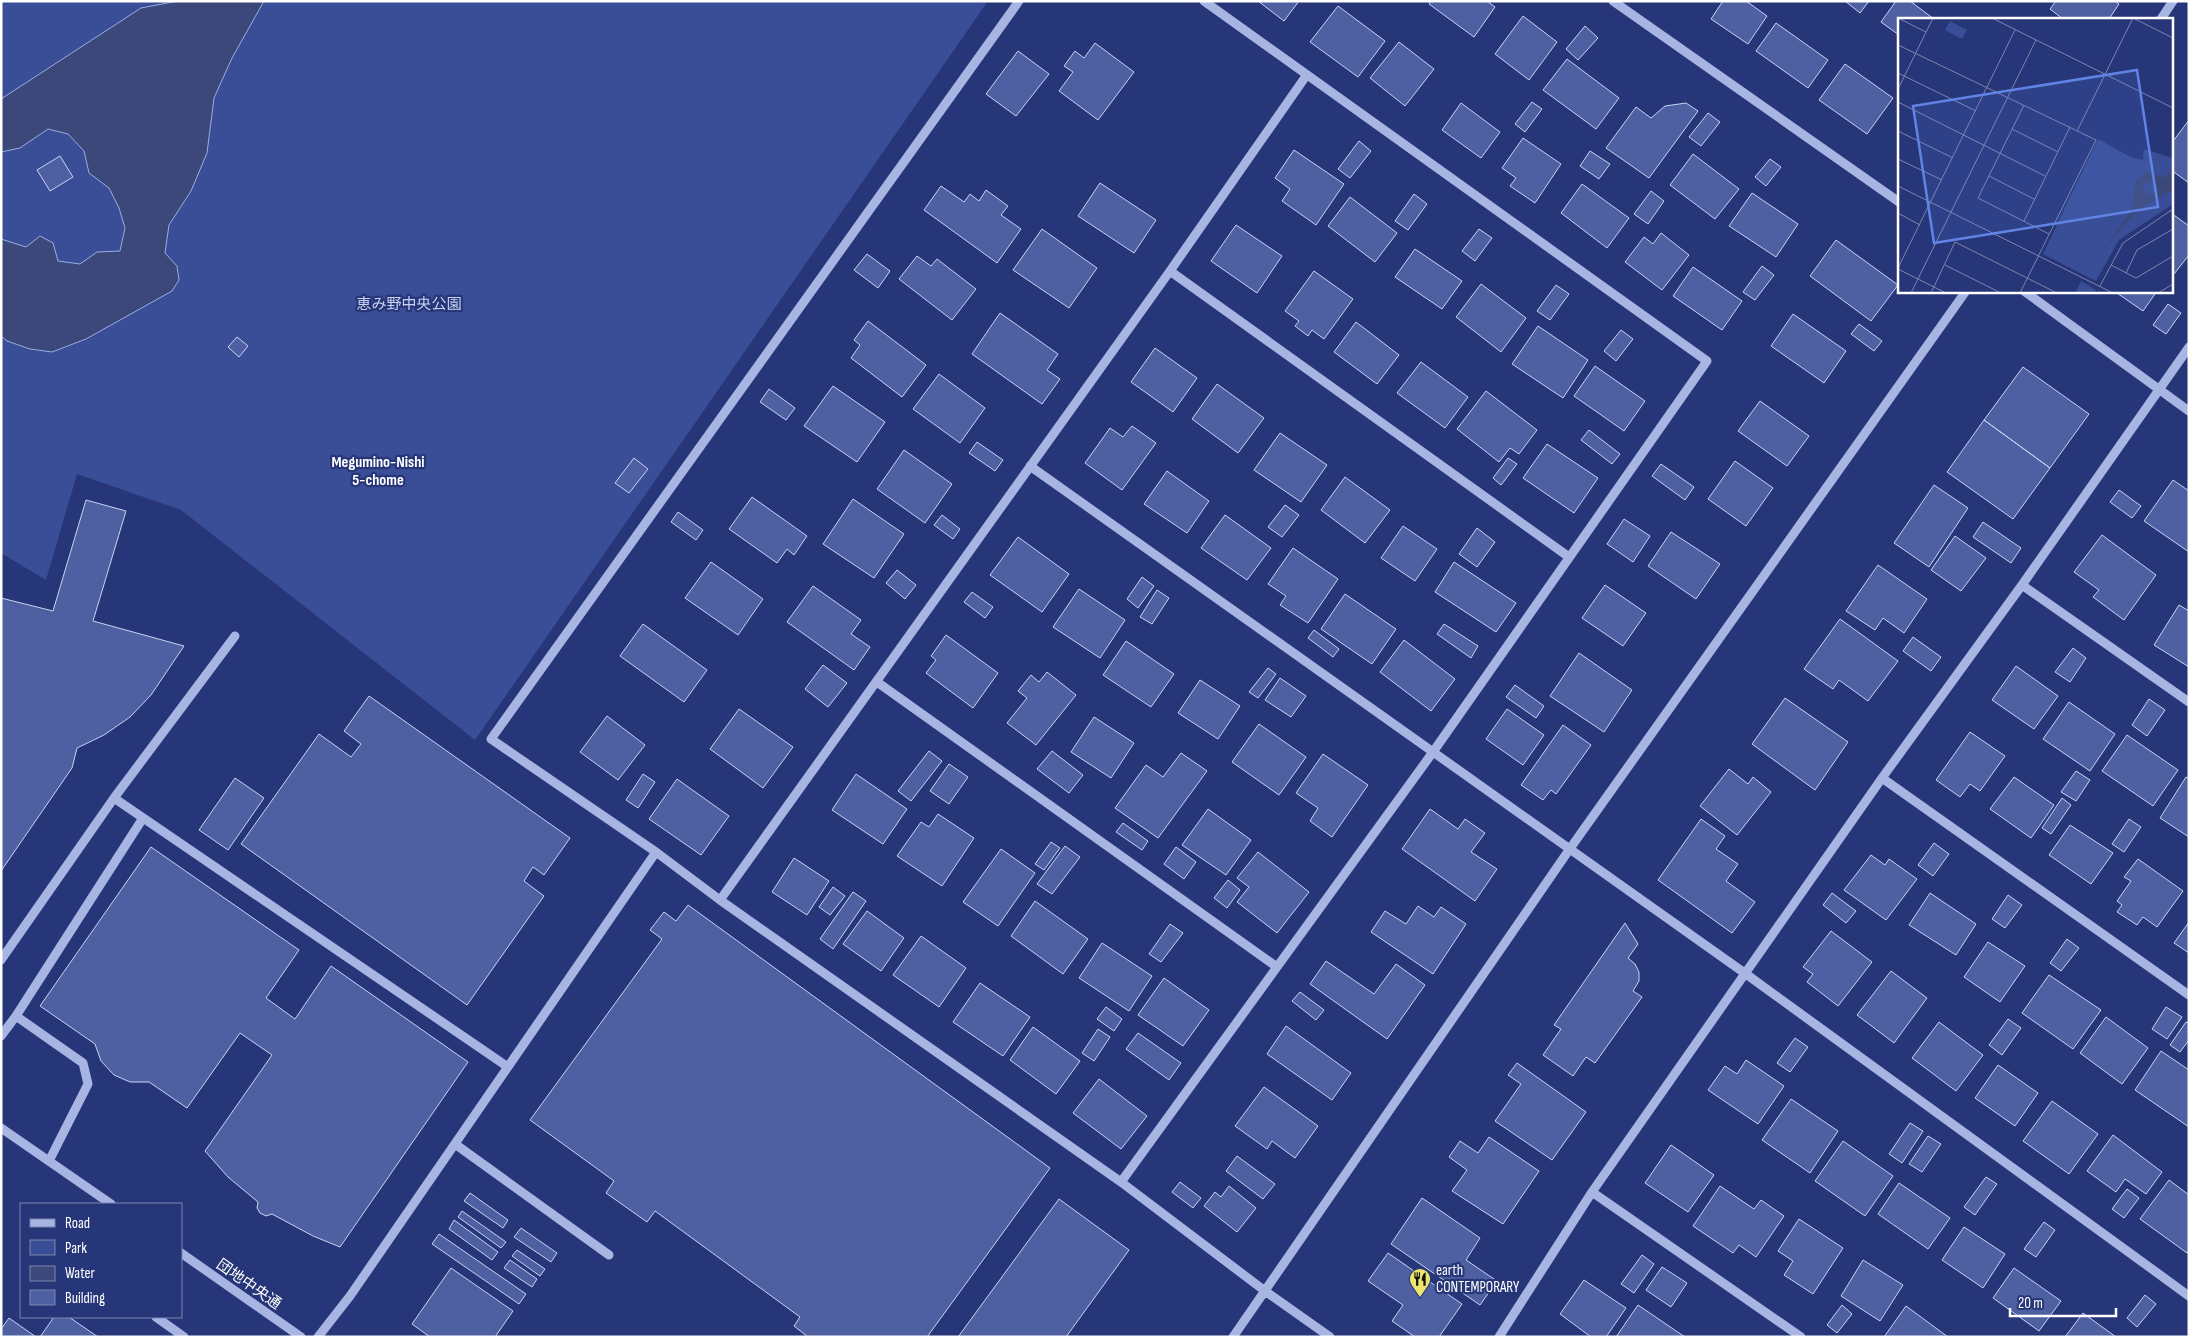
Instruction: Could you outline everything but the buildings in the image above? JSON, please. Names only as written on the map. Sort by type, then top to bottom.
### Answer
[{"type":"street","points":[[1019,1],[491,739],[656,852],[720,900],[1121,1182],[1265,1291],[1330,1337]]},
{"type":"street","points":[[1121,1182],[1433,752],[1707,361],[1306,76],[1204,1]]},
{"type":"street","points":[[1613,1],[1898,201]]},
{"type":"street","points":[[2162,18],[2174,1]]},
{"type":"street","points":[[720,900],[1170,271],[1306,76]]},
{"type":"street","points":[[1170,271],[1569,557]]},
{"type":"street","points":[[1233,1337],[1569,850],[1965,292]]},
{"type":"street","points":[[2025,292],[2189,411]]},
{"type":"street","points":[[1499,1337],[1592,1192],[1882,778],[2022,585],[2189,346]]},
{"type":"street","points":[[1030,466],[1746,974],[2189,1296]]},
{"type":"street","points":[[2022,585],[2189,702]]},
{"type":"street","points":[[1,960],[114,798],[235,636]]},
{"type":"street","points":[[877,682],[1277,967]]},
{"type":"street","points":[[1882,778],[2189,995]]},
{"type":"street","points":[[114,798],[508,1067]]},
{"type":"street","points":[[1,1036],[16,1016],[143,818]]},
{"type":"street","points":[[318,1337],[350,1296],[656,852]]},
{"type":"street","points":[[16,1016],[83,1063],[88,1084],[49,1161]]},
{"type":"street","points":[[1,1128],[110,1203]]},
{"type":"street","points":[[455,1144],[609,1255]]},
{"type":"street","points":[[1592,1192],[1800,1337]]},
{"type":"street","name":"団地中央通","points":[[182,1255],[301,1337]]},
{"type":"street","points":[[157,1318],[184,1337]]},
{"type":"green space","name":"恵み野中央公園","points":[[1,1],[988,1],[475,740],[181,510],[77,474],[46,580],[1,553]]},
{"type":"water","points":[[178,1],[264,1],[232,58],[214,98],[207,153],[191,191],[169,225],[165,253],[177,266],[179,280],[172,291],[86,339],[52,352],[30,349],[7,341],[1,336],[1,239],[26,247],[40,236],[53,243],[58,261],[80,264],[97,252],[120,251],[125,228],[119,208],[109,188],[89,173],[84,151],[68,134],[48,129],[20,148],[1,152],[1,99],[141,8]]},
{"type":"place","name":"earth CONTEMPORARY","points":[[1420,1298]]},
{"type":"district","name":"Megumino-Nishi 5-chome","points":[[378,470]]}]
